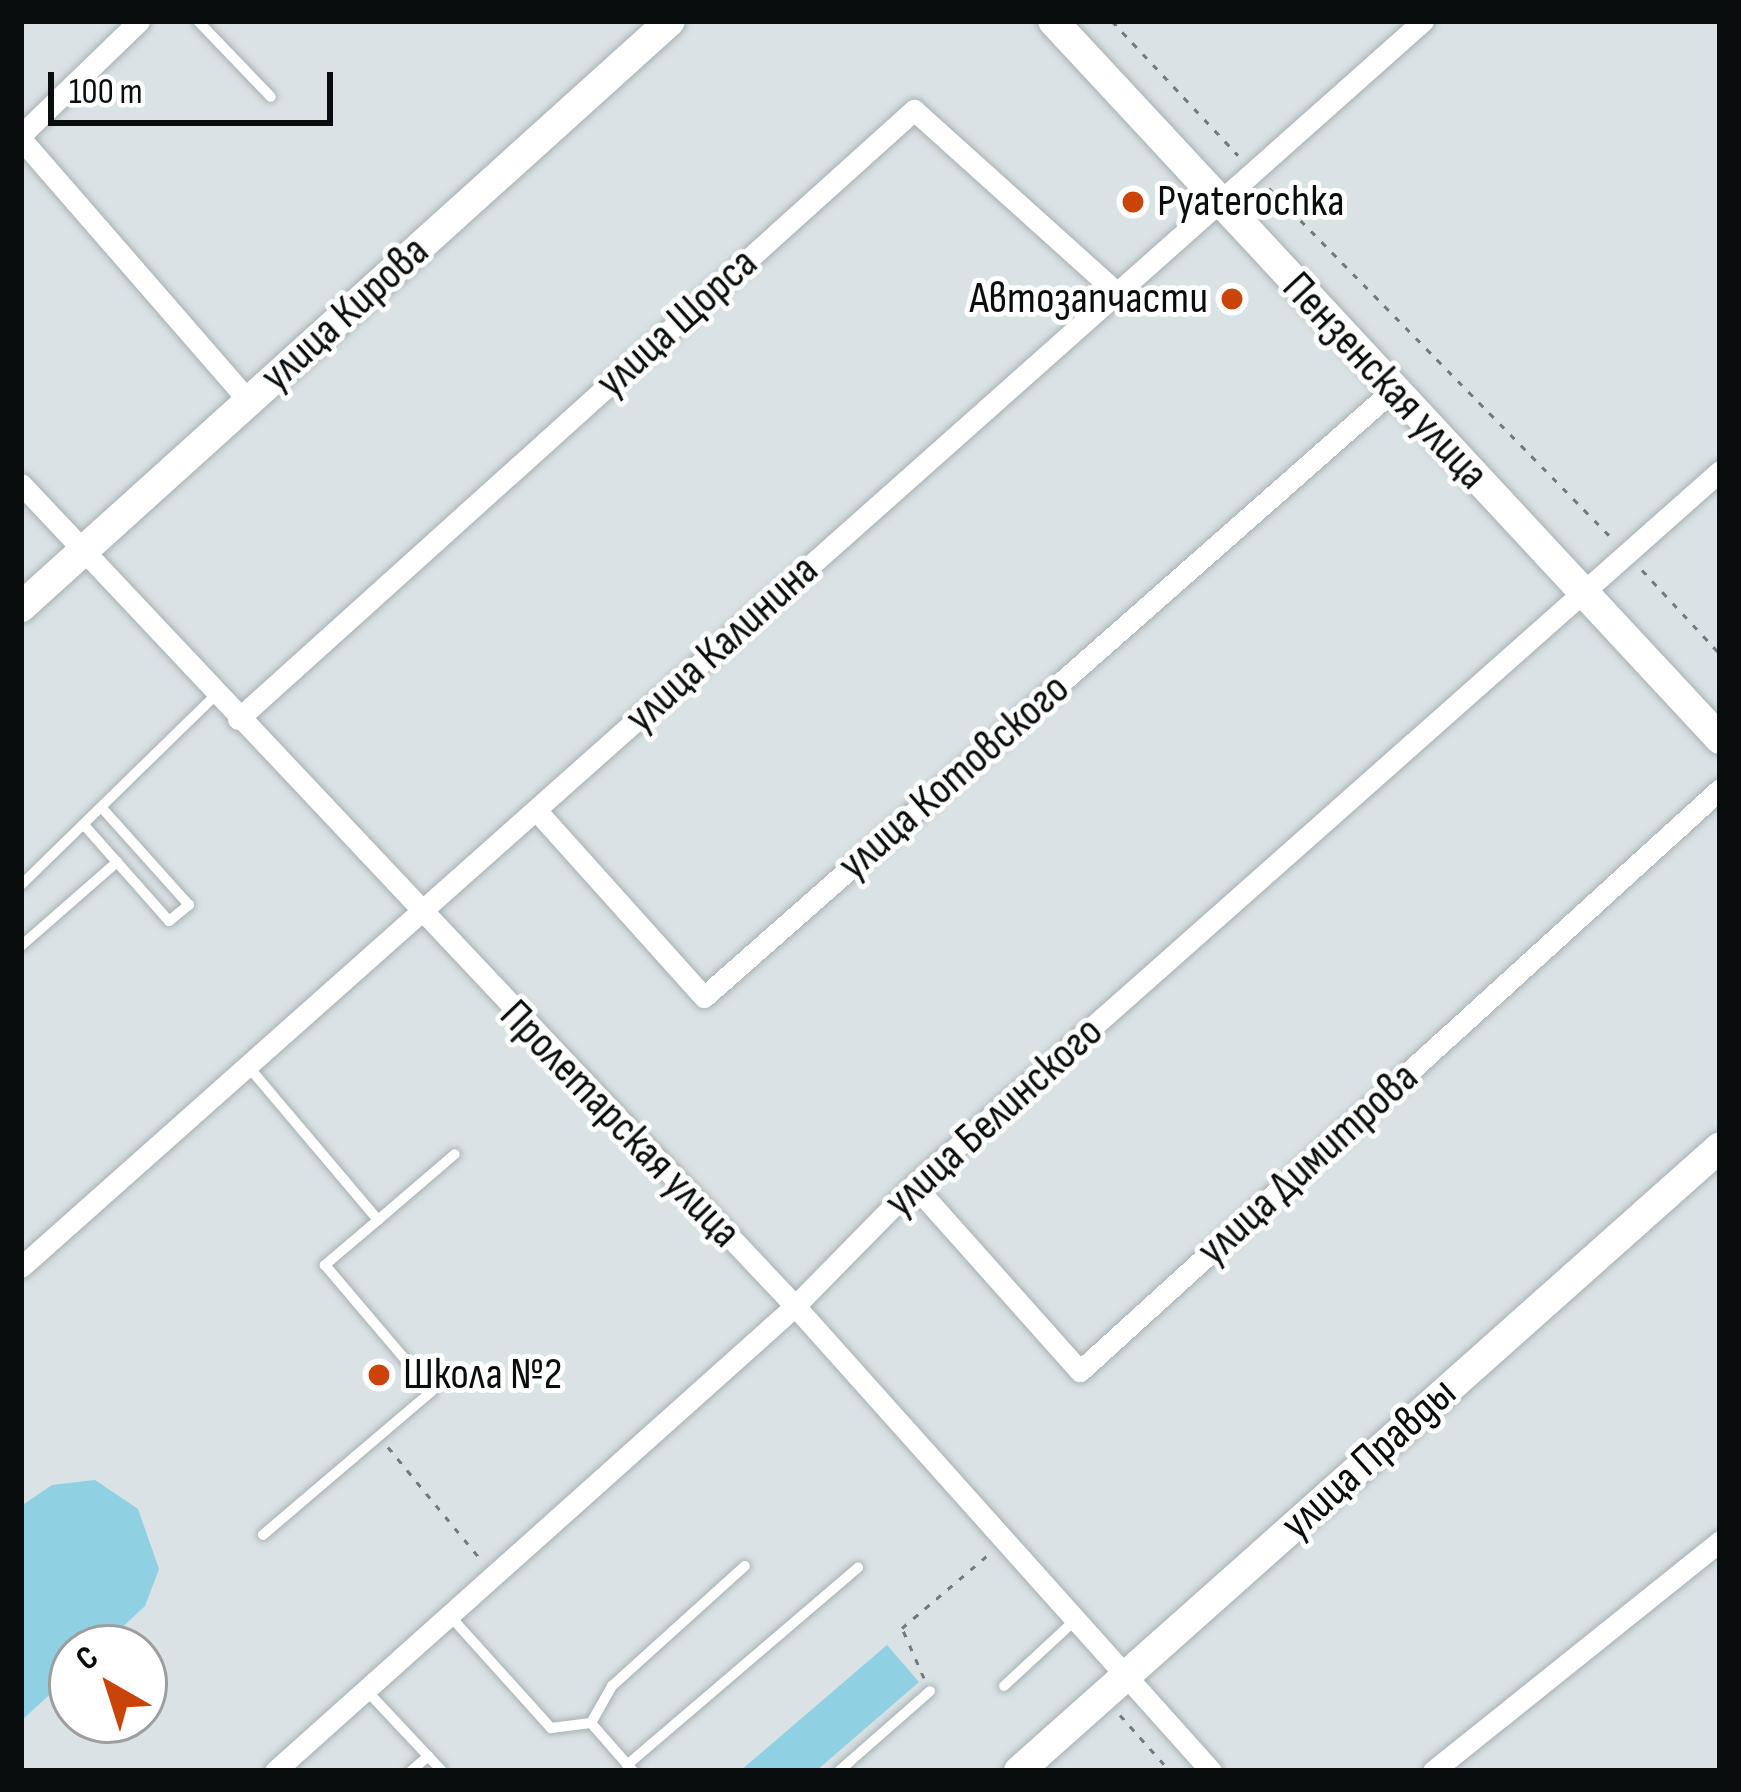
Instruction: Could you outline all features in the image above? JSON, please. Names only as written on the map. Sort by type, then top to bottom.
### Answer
[{"type":"street","points":[[140,21],[21,137],[249,401]]},
{"type":"street","name":"улица Кирова","points":[[21,608],[670,21]]},
{"type":"street","name":"Пензенская улица","points":[[1053,21],[1720,739]]},
{"type":"street","name":"улица Калинина","points":[[21,1267],[1423,21]]},
{"type":"street","name":"улица Щорса","points":[[238,718],[914,110],[1116,292]]},
{"type":"street","name":"улица Котовского","points":[[536,810],[704,997],[1393,390]]},
{"type":"street","name":"улица Белинского","points":[[275,1771],[795,1306],[914,1185],[1717,478]]},
{"type":"street","name":"Пролетарская улица","points":[[21,484],[418,914],[795,1306],[1000,1544],[1211,1771]]},
{"type":"street","name":"улица Димитрова","points":[[914,1185],[1080,1371],[1720,789]]},
{"type":"street","name":"улица Правды","points":[[1019,1771],[1720,1147]]},
{"type":"street","points":[[1433,1771],[1720,1541]]},
{"type":"lane","points":[[198,21],[271,97]]},
{"type":"lane","points":[[21,885],[216,695]]},
{"type":"lane","points":[[85,826],[169,921],[189,904],[103,809]]},
{"type":"lane","points":[[21,946],[117,862]]},
{"type":"lane","points":[[247,1065],[378,1220]]},
{"type":"lane","points":[[263,1534],[432,1391],[325,1264],[455,1154]]},
{"type":"lane","points":[[591,1723],[612,1686],[745,1566]]},
{"type":"lane","points":[[591,1723],[630,1768],[858,1568]]},
{"type":"lane","points":[[448,1614],[551,1728],[591,1723]]},
{"type":"lane","points":[[1004,1686],[1073,1622]]},
{"type":"lane","points":[[366,1689],[442,1771]]},
{"type":"lane","points":[[839,1771],[930,1691]]},
{"type":"lane","points":[[411,1771],[428,1756]]},
{"type":"path","points":[[1112,21],[1720,654]]},
{"type":"path","points":[[379,1436],[492,1574]]},
{"type":"path","points":[[930,1691],[902,1628],[1000,1544]]},
{"type":"path","points":[[1118,1714],[1170,1771]]},
{"type":"shaded area","points":[[95,1480],[138,1509],[159,1569],[145,1606],[126,1624],[48,1624],[48,1696],[21,1721],[21,1506],[52,1485]]},
{"type":"shaded area","points":[[887,1645],[919,1682],[816,1771],[740,1771]]},
{"type":"place","name":"Pyaterochka","points":[[1133,202]]},
{"type":"place","name":"Автозапчасти","points":[[1232,299]]},
{"type":"place","name":"Школа №2","points":[[379,1375]]}]
